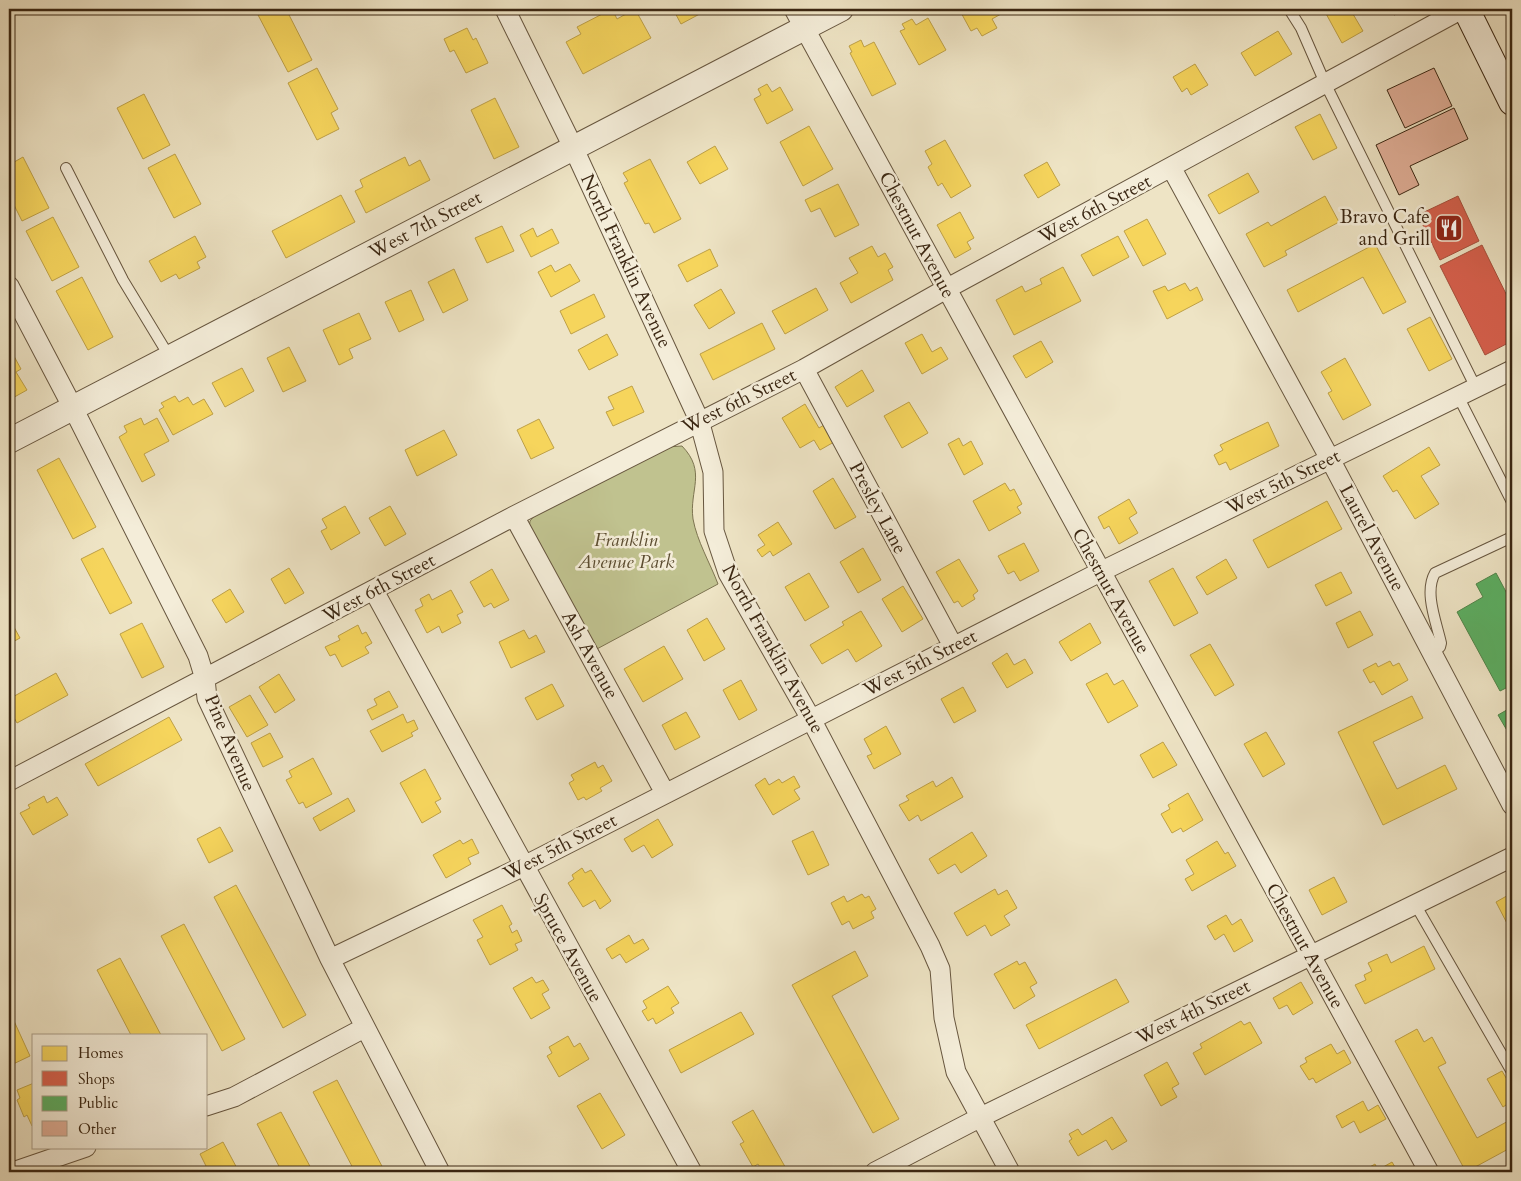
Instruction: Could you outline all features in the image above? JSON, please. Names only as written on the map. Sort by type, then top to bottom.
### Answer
[{"type":"main road","points":[[1466,9],[1512,102]]},
{"type":"street","name":"North Franklin Avenue","points":[[505,9],[573,147],[700,420],[713,472],[714,531],[728,573],[811,719],[940,968],[944,1018],[956,1072],[1010,1172]]},
{"type":"street","name":"West 7th Street","points":[[9,441],[72,406],[573,147],[799,18],[841,9]]},
{"type":"street","name":"West 6th Street","points":[[9,782],[514,516],[700,420],[804,369],[946,289],[1462,9]]},
{"type":"street","name":"Chestnut Avenue","points":[[799,18],[1429,1172]]},
{"type":"street","name":"Laurel Avenue","points":[[1172,167],[1330,459],[1512,805]]},
{"type":"street","name":"Pine Avenue","points":[[9,286],[72,406],[198,656],[205,679],[207,698],[330,959],[440,1172]]},
{"type":"street","name":"Presley Lane","points":[[804,369],[953,646]]},
{"type":"street","name":"West 5th Street","points":[[330,959],[524,866],[1100,572],[1512,370]]},
{"type":"street","name":"Ash Avenue","points":[[514,516],[665,794]]},
{"type":"street","name":"Spruce Avenue","points":[[374,591],[692,1172]]},
{"type":"street","name":"West 4th Street","points":[[875,1172],[981,1117],[1310,954],[1512,857]]},
{"type":"street","points":[[208,1105],[234,1097],[364,1028]]},
{"type":"street","points":[[10,1171],[83,1148]]},
{"type":"lane","points":[[1289,9],[1301,28],[1325,83],[1476,388]]},
{"type":"lane","points":[[66,168],[123,280],[169,356]]},
{"type":"lane","points":[[1458,396],[1512,502]]},
{"type":"lane","points":[[1432,653],[1440,647],[1430,593],[1430,581],[1435,573],[1512,536]]},
{"type":"lane","points":[[1415,904],[1512,1072]]},
{"type":"green space","name":"Franklin Avenue Park","points":[[682,446],[694,464],[695,481],[692,509],[695,527],[718,584],[595,650],[529,529],[530,521],[535,515],[667,447]]},
{"type":"building: Homes","points":[[266,9],[286,9],[312,60],[288,72],[257,13]]},
{"type":"building: Homes","points":[[431,9],[447,9],[433,14]]},
{"type":"building: Homes","points":[[612,9],[617,19],[635,9],[651,38],[583,74],[566,42],[581,34],[577,27]]},
{"type":"building: Homes","points":[[673,9],[709,9],[681,24]]},
{"type":"building: Homes","points":[[959,9],[1010,9],[992,19],[997,28],[982,36],[977,28],[971,31]]},
{"type":"building: Homes","points":[[1350,9],[1363,31],[1342,43],[1324,10]]},
{"type":"building: Homes","points":[[928,18],[946,50],[919,65],[900,31],[905,29],[902,24],[912,19],[916,25]]},
{"type":"building: Homes","points":[[467,28],[473,40],[476,38],[488,63],[466,73],[454,50],[450,52],[444,39]]},
{"type":"building: Homes","points":[[1278,31],[1292,54],[1255,76],[1241,53]]},
{"type":"building: Homes","points":[[861,40],[864,47],[874,42],[896,84],[872,96],[850,53],[852,52],[849,46]]},
{"type":"building: Homes","points":[[1195,64],[1208,85],[1191,95],[1187,88],[1182,92],[1173,77]]},
{"type":"building: Homes","points":[[317,68],[338,109],[331,113],[339,129],[317,140],[288,83]]},
{"type":"building: Homes","points":[[767,84],[772,92],[780,87],[793,110],[767,124],[754,99],[761,95],[758,89]]},
{"type":"building: Homes","points":[[144,94],[170,145],[143,159],[117,108]]},
{"type":"building: Homes","points":[[495,98],[519,147],[494,159],[471,110]]},
{"type":"building: Homes","points":[[1320,114],[1337,148],[1313,160],[1295,127]]},
{"type":"building: Homes","points":[[809,126],[833,169],[803,186],[780,142]]},
{"type":"building: Homes","points":[[945,140],[971,186],[951,198],[942,183],[938,186],[928,167],[932,164],[925,151]]},
{"type":"building: Homes","points":[[715,146],[728,169],[700,184],[687,162]]},
{"type":"building: Homes","points":[[175,154],[201,204],[174,218],[148,168]]},
{"type":"building: Homes","points":[[23,157],[49,208],[22,221],[9,195],[9,165]]},
{"type":"building: Homes","points":[[405,157],[409,166],[420,160],[430,180],[366,213],[355,191],[363,187],[360,180]]},
{"type":"building: Homes","points":[[650,159],[681,219],[654,233],[649,223],[645,224],[624,183],[628,181],[623,173]]},
{"type":"building: Homes","points":[[1047,162],[1060,185],[1038,198],[1024,175]]},
{"type":"building: Homes","points":[[1248,173],[1259,192],[1219,214],[1208,195]]},
{"type":"building: Homes","points":[[838,184],[859,225],[835,237],[820,208],[811,212],[805,200]]},
{"type":"building: Homes","points":[[341,195],[355,222],[286,258],[272,231]]},
{"type":"building: Homes","points":[[1325,196],[1339,222],[1285,251],[1287,255],[1264,267],[1246,234],[1268,222],[1271,226]]},
{"type":"building: Homes","points":[[960,212],[974,238],[967,242],[971,249],[955,258],[937,225]]},
{"type":"building: Homes","points":[[53,217],[79,267],[52,281],[26,231]]},
{"type":"building: Homes","points":[[1147,219],[1166,254],[1143,266],[1124,231]]},
{"type":"building: Homes","points":[[502,226],[514,251],[487,263],[475,238]]},
{"type":"building: Homes","points":[[533,228],[537,237],[552,229],[559,243],[531,257],[520,235]]},
{"type":"building: Homes","points":[[195,236],[206,257],[197,262],[200,268],[179,279],[176,274],[161,282],[149,261]]},
{"type":"building: Homes","points":[[1118,236],[1129,257],[1093,276],[1081,255]]},
{"type":"building: Homes","points":[[1375,244],[1406,302],[1383,314],[1363,277],[1298,312],[1287,290]]},
{"type":"building: Homes","points":[[872,246],[878,257],[885,253],[893,267],[888,270],[893,280],[851,303],[840,283],[858,273],[849,258]]},
{"type":"building: Homes","points":[[710,249],[718,266],[687,282],[678,265]]},
{"type":"building: Homes","points":[[570,264],[580,281],[551,297],[538,272],[551,265],[555,272]]},
{"type":"building: Homes","points":[[1063,267],[1081,301],[1014,335],[996,300],[1022,286],[1025,292],[1042,284],[1040,279]]},
{"type":"building: Homes","points":[[454,269],[468,300],[443,313],[428,282]]},
{"type":"building: Homes","points":[[82,277],[113,337],[88,350],[56,291]]},
{"type":"building: Homes","points":[[1185,283],[1190,291],[1197,287],[1203,300],[1167,319],[1153,291],[1165,286],[1168,291]]},
{"type":"building: Homes","points":[[816,288],[828,310],[785,334],[772,311]]},
{"type":"building: Homes","points":[[721,289],[735,313],[709,329],[694,305]]},
{"type":"building: Homes","points":[[411,290],[424,320],[399,332],[385,302]]},
{"type":"building: Homes","points":[[594,294],[605,317],[571,334],[560,311]]},
{"type":"building: Homes","points":[[359,313],[371,339],[349,349],[353,358],[339,365],[323,330]]},
{"type":"building: Homes","points":[[1430,317],[1452,359],[1429,371],[1407,329]]},
{"type":"building: Homes","points":[[762,323],[775,349],[713,380],[700,354]]},
{"type":"building: Homes","points":[[607,334],[618,355],[589,370],[578,350]]},
{"type":"building: Homes","points":[[922,334],[932,352],[941,347],[948,359],[922,374],[905,343]]},
{"type":"building: Homes","points":[[1041,341],[1053,362],[1026,378],[1013,356]]},
{"type":"building: Homes","points":[[9,347],[21,369],[16,372],[27,390],[9,400]]},
{"type":"building: Homes","points":[[289,347],[306,381],[283,392],[267,358]]},
{"type":"building: Homes","points":[[1345,358],[1371,405],[1343,420],[1328,393],[1332,391],[1321,372]]},
{"type":"building: Homes","points":[[242,368],[254,391],[225,407],[212,383]]},
{"type":"building: Homes","points":[[862,370],[874,391],[847,407],[835,387]]},
{"type":"building: Homes","points":[[632,386],[644,412],[613,426],[606,412],[614,409],[608,397]]},
{"type":"building: Homes","points":[[175,396],[179,402],[188,397],[193,405],[204,399],[213,414],[173,435],[159,410],[164,407],[161,403]]},
{"type":"building: Homes","points":[[909,402],[928,433],[902,448],[884,416]]},
{"type":"building: Homes","points":[[805,404],[819,428],[824,425],[834,442],[820,450],[814,440],[800,448],[782,418]]},
{"type":"building: Homes","points":[[141,418],[144,425],[157,418],[169,441],[144,454],[155,475],[142,482],[119,437],[127,432],[124,426]]},
{"type":"building: Homes","points":[[539,419],[554,448],[531,459],[517,430]]},
{"type":"building: Homes","points":[[1268,422],[1279,446],[1230,470],[1226,462],[1219,465],[1214,455],[1223,450],[1220,445]]},
{"type":"building: Homes","points":[[444,430],[457,455],[417,476],[405,450]]},
{"type":"building: Homes","points":[[959,438],[963,446],[971,441],[983,464],[964,475],[948,444]]},
{"type":"building: Homes","points":[[1429,447],[1440,465],[1421,476],[1439,504],[1415,519],[1397,490],[1393,492],[1383,476]]},
{"type":"building: Homes","points":[[59,458],[96,527],[73,539],[37,470]]},
{"type":"building: Homes","points":[[833,478],[856,517],[835,529],[813,491]]},
{"type":"building: Homes","points":[[1005,483],[1010,491],[1014,489],[1022,504],[1017,507],[1021,513],[989,531],[973,501]]},
{"type":"building: Homes","points":[[1129,499],[1137,513],[1129,518],[1138,533],[1119,544],[1109,526],[1104,529],[1098,517]]},
{"type":"building: Homes","points":[[1327,501],[1342,529],[1268,568],[1253,540]]},
{"type":"building: Homes","points":[[345,506],[360,533],[331,550],[321,531],[327,528],[322,519]]},
{"type":"building: Homes","points":[[390,506],[406,534],[385,546],[369,518]]},
{"type":"building: Homes","points":[[778,522],[792,544],[773,556],[770,551],[762,557],[757,550],[765,545],[758,535]]},
{"type":"building: Homes","points":[[1024,543],[1039,571],[1020,581],[1014,571],[1008,574],[998,556]]},
{"type":"building: Homes","points":[[103,548],[132,603],[110,614],[81,559]]},
{"type":"building: Homes","points":[[863,548],[881,580],[858,593],[840,562]]},
{"type":"building: Homes","points":[[959,559],[978,591],[973,595],[975,599],[962,607],[958,601],[954,603],[936,572]]},
{"type":"building: Homes","points":[[1226,559],[1237,578],[1207,595],[1196,577]]},
{"type":"building: Homes","points":[[289,568],[304,593],[285,604],[271,579]]},
{"type":"building: Homes","points":[[1173,568],[1198,613],[1174,626],[1149,581]]},
{"type":"building: Homes","points":[[492,569],[509,600],[494,608],[491,603],[484,607],[470,582]]},
{"type":"building: Homes","points":[[1341,572],[1352,593],[1326,606],[1315,585]]},
{"type":"building: Homes","points":[[809,573],[829,607],[805,621],[785,587]]},
{"type":"building: Homes","points":[[903,586],[923,619],[902,632],[882,599]]},
{"type":"building: Homes","points":[[230,589],[244,612],[226,623],[212,600]]},
{"type":"building: Homes","points":[[451,590],[463,612],[457,615],[461,623],[442,633],[439,626],[427,633],[415,610],[423,606],[420,599],[429,594],[432,600]]},
{"type":"building: Homes","points":[[861,611],[882,646],[856,662],[848,649],[822,664],[810,645],[844,625],[842,622]]},
{"type":"building: Homes","points":[[1360,611],[1373,635],[1348,648],[1336,623]]},
{"type":"building: Homes","points":[[9,618],[20,638],[9,644]]},
{"type":"building: Homes","points":[[707,618],[725,649],[704,661],[687,630]]},
{"type":"building: Homes","points":[[142,623],[164,667],[142,678],[120,634]]},
{"type":"building: Homes","points":[[1090,623],[1101,643],[1071,661],[1059,642]]},
{"type":"building: Homes","points":[[358,625],[362,634],[366,632],[372,643],[365,647],[369,653],[342,667],[335,654],[330,656],[325,647],[340,640],[338,636]]},
{"type":"building: Homes","points":[[524,630],[529,639],[536,635],[545,652],[511,668],[499,642]]},
{"type":"building: Homes","points":[[1210,644],[1234,685],[1215,696],[1190,655]]},
{"type":"building: Homes","points":[[664,646],[683,679],[643,702],[624,669]]},
{"type":"building: Homes","points":[[1007,653],[1014,665],[1025,659],[1033,673],[1007,688],[992,663]]},
{"type":"building: Homes","points":[[1390,661],[1393,666],[1399,663],[1408,680],[1382,695],[1374,681],[1370,683],[1363,670],[1376,663],[1378,667]]},
{"type":"building: Homes","points":[[56,673],[68,695],[17,723],[9,709],[9,699]]},
{"type":"building: Homes","points":[[1107,673],[1114,685],[1123,680],[1138,706],[1108,723],[1086,684]]},
{"type":"building: Homes","points":[[279,674],[295,700],[275,713],[259,687]]},
{"type":"building: Homes","points":[[741,680],[757,710],[739,720],[723,690]]},
{"type":"building: Homes","points":[[552,684],[564,706],[537,720],[525,698]]},
{"type":"building: Homes","points":[[963,687],[976,711],[954,723],[941,699]]},
{"type":"building: Homes","points":[[389,691],[398,707],[372,720],[367,710],[377,705],[374,699]]},
{"type":"building: Homes","points":[[250,695],[268,725],[247,737],[229,707]]},
{"type":"building: Homes","points":[[1412,696],[1423,718],[1373,742],[1397,789],[1445,765],[1457,789],[1383,825],[1338,732]]},
{"type":"building: Homes","points":[[686,712],[700,737],[675,750],[662,725]]},
{"type":"building: Homes","points":[[403,714],[407,723],[414,720],[418,729],[411,733],[413,736],[382,752],[370,731]]},
{"type":"building: Homes","points":[[169,717],[182,740],[98,786],[85,764]]},
{"type":"building: Homes","points":[[886,726],[901,754],[874,769],[867,756],[872,754],[864,739]]},
{"type":"building: Homes","points":[[1266,732],[1285,764],[1263,777],[1244,744]]},
{"type":"building: Homes","points":[[270,733],[283,757],[263,767],[251,743]]},
{"type":"building: Homes","points":[[1163,742],[1177,765],[1153,778],[1140,755]]},
{"type":"building: Homes","points":[[313,758],[332,794],[306,808],[303,802],[299,804],[286,780],[292,777],[289,771]]},
{"type":"building: Homes","points":[[595,762],[598,768],[603,765],[612,781],[600,788],[602,791],[586,800],[584,797],[578,800],[569,783],[574,780],[571,775]]},
{"type":"building: Homes","points":[[425,769],[441,799],[435,802],[441,812],[422,823],[400,783]]},
{"type":"building: Homes","points":[[794,776],[800,787],[794,790],[800,799],[773,815],[755,785],[765,778],[769,785],[779,779],[782,783]]},
{"type":"building: Homes","points":[[952,777],[963,797],[921,821],[918,815],[909,821],[899,805],[909,800],[906,796],[933,781],[936,787]]},
{"type":"building: Homes","points":[[1188,793],[1203,820],[1183,832],[1181,828],[1172,833],[1161,814],[1170,809],[1168,805]]},
{"type":"building: Homes","points":[[44,796],[47,803],[57,797],[68,815],[33,835],[20,813],[30,808],[28,805]]},
{"type":"building: Homes","points":[[348,798],[355,811],[320,831],[313,818]]},
{"type":"building: Homes","points":[[658,819],[673,845],[652,858],[644,845],[632,852],[624,839]]},
{"type":"building: Homes","points":[[220,827],[233,851],[209,863],[197,839]]},
{"type":"building: Homes","points":[[813,831],[829,865],[808,875],[792,841]]},
{"type":"building: Homes","points":[[972,832],[987,856],[961,873],[955,864],[938,874],[929,859]]},
{"type":"building: Homes","points":[[472,839],[479,853],[468,858],[471,864],[446,878],[433,855],[460,840],[463,844]]},
{"type":"building: Homes","points":[[1217,841],[1225,854],[1228,852],[1236,866],[1192,891],[1185,879],[1194,874],[1186,860]]},
{"type":"building: Homes","points":[[582,868],[585,873],[591,870],[611,901],[600,909],[595,900],[583,907],[568,883],[574,879],[572,875]]},
{"type":"building: Homes","points":[[1334,877],[1347,902],[1322,915],[1309,890]]},
{"type":"building: Homes","points":[[236,885],[306,1015],[283,1028],[214,897]]},
{"type":"building: Homes","points":[[995,889],[998,895],[1007,890],[1017,908],[1004,916],[1010,925],[991,936],[985,925],[967,936],[954,913]]},
{"type":"building: Homes","points":[[1512,893],[1512,933],[1496,902]]},
{"type":"building: Homes","points":[[862,894],[865,898],[869,896],[876,909],[871,912],[874,918],[853,929],[849,921],[842,925],[831,903],[844,896],[847,902]]},
{"type":"building: Homes","points":[[502,905],[512,924],[509,926],[512,933],[517,930],[522,941],[515,944],[518,950],[490,965],[477,940],[483,937],[473,920]]},
{"type":"building: Homes","points":[[1226,915],[1232,925],[1241,919],[1253,941],[1234,952],[1224,934],[1215,940],[1207,926]]},
{"type":"building: Homes","points":[[184,924],[245,1039],[222,1051],[161,936]]},
{"type":"building: Homes","points":[[629,935],[634,944],[643,939],[649,949],[626,963],[620,954],[612,959],[606,949]]},
{"type":"building: Homes","points":[[1424,946],[1435,969],[1365,1004],[1355,985],[1366,980],[1364,975],[1372,971],[1368,963],[1387,954],[1391,963]]},
{"type":"building: Homes","points":[[855,951],[868,976],[832,996],[899,1119],[873,1133],[792,985]]},
{"type":"building: Homes","points":[[120,958],[160,1034],[130,1034],[97,970]]},
{"type":"building: Homes","points":[[1017,961],[1019,965],[1025,962],[1037,983],[1030,987],[1035,996],[1014,1009],[994,974]]},
{"type":"building: Homes","points":[[532,977],[536,983],[543,980],[549,990],[542,994],[550,1008],[531,1019],[513,988]]},
{"type":"building: Homes","points":[[1116,979],[1129,1002],[1039,1049],[1026,1025]]},
{"type":"building: Homes","points":[[1301,982],[1313,1003],[1293,1015],[1287,1005],[1279,1009],[1273,998]]},
{"type":"building: Homes","points":[[668,986],[679,1003],[671,1008],[674,1013],[656,1024],[653,1018],[648,1021],[642,1011],[647,1008],[643,1001]]},
{"type":"building: Homes","points":[[741,1012],[754,1034],[681,1073],[669,1050]]},
{"type":"building: Homes","points":[[14,1021],[30,1056],[9,1066],[9,1023]]},
{"type":"building: Homes","points":[[1241,1021],[1244,1025],[1250,1022],[1262,1043],[1205,1075],[1193,1053],[1202,1048],[1200,1044]]},
{"type":"building: Homes","points":[[1417,1029],[1424,1042],[1432,1037],[1446,1063],[1438,1067],[1477,1138],[1512,1119],[1512,1147],[1466,1172],[1395,1041]]},
{"type":"building: Homes","points":[[568,1036],[574,1047],[580,1043],[589,1059],[559,1077],[547,1056],[552,1053],[549,1047]]},
{"type":"building: Homes","points":[[1331,1044],[1337,1054],[1344,1050],[1351,1063],[1316,1083],[1313,1078],[1309,1080],[1300,1066],[1307,1062],[1305,1058]]},
{"type":"building: Homes","points":[[1167,1062],[1179,1084],[1172,1088],[1177,1097],[1161,1106],[1144,1075]]},
{"type":"building: Homes","points":[[1502,1071],[1512,1088],[1512,1101],[1503,1107],[1487,1079]]},
{"type":"building: Homes","points":[[337,1080],[385,1172],[355,1172],[313,1092]]},
{"type":"building: Homes","points":[[32,1084],[32,1126],[27,1115],[24,1117],[17,1100],[20,1098],[17,1090]]},
{"type":"building: Homes","points":[[600,1093],[625,1135],[602,1149],[577,1106]]},
{"type":"building: Homes","points":[[1363,1101],[1368,1111],[1378,1105],[1386,1119],[1360,1133],[1354,1121],[1342,1128],[1336,1116]]},
{"type":"building: Homes","points":[[753,1110],[788,1172],[763,1172],[758,1164],[753,1167],[740,1144],[744,1142],[732,1122]]},
{"type":"building: Homes","points":[[281,1112],[313,1172],[282,1172],[257,1124]]},
{"type":"building: Homes","points":[[1112,1117],[1127,1141],[1112,1150],[1106,1140],[1078,1156],[1069,1141],[1072,1139],[1069,1134],[1078,1129],[1082,1135]]},
{"type":"building: Homes","points":[[223,1142],[239,1172],[209,1172],[200,1154]]},
{"type":"building: Homes","points":[[1392,1162],[1398,1172],[1361,1172],[1375,1164],[1378,1170]]},
{"type":"building: Shops","name":"Bravo Cafe and Grill","points":[[1458,196],[1479,241],[1440,260],[1418,215]]},
{"type":"building: Shops","points":[[1482,245],[1512,306],[1512,341],[1485,355],[1440,266]]},
{"type":"building: Public","points":[[1496,573],[1512,603],[1512,685],[1500,691],[1457,612],[1483,597],[1476,584]]},
{"type":"building: Public","points":[[1512,707],[1512,739],[1498,715]]},
{"type":"building: Other","points":[[1390,9],[1405,9],[1394,15]]},
{"type":"building: Other","points":[[1434,68],[1452,106],[1405,128],[1387,90]]},
{"type":"building: Other","points":[[1454,108],[1468,139],[1410,166],[1419,185],[1399,195],[1376,145]]},
{"type":"place","name":"Bravo Cafe and Grill","points":[[1449,228]]}]
